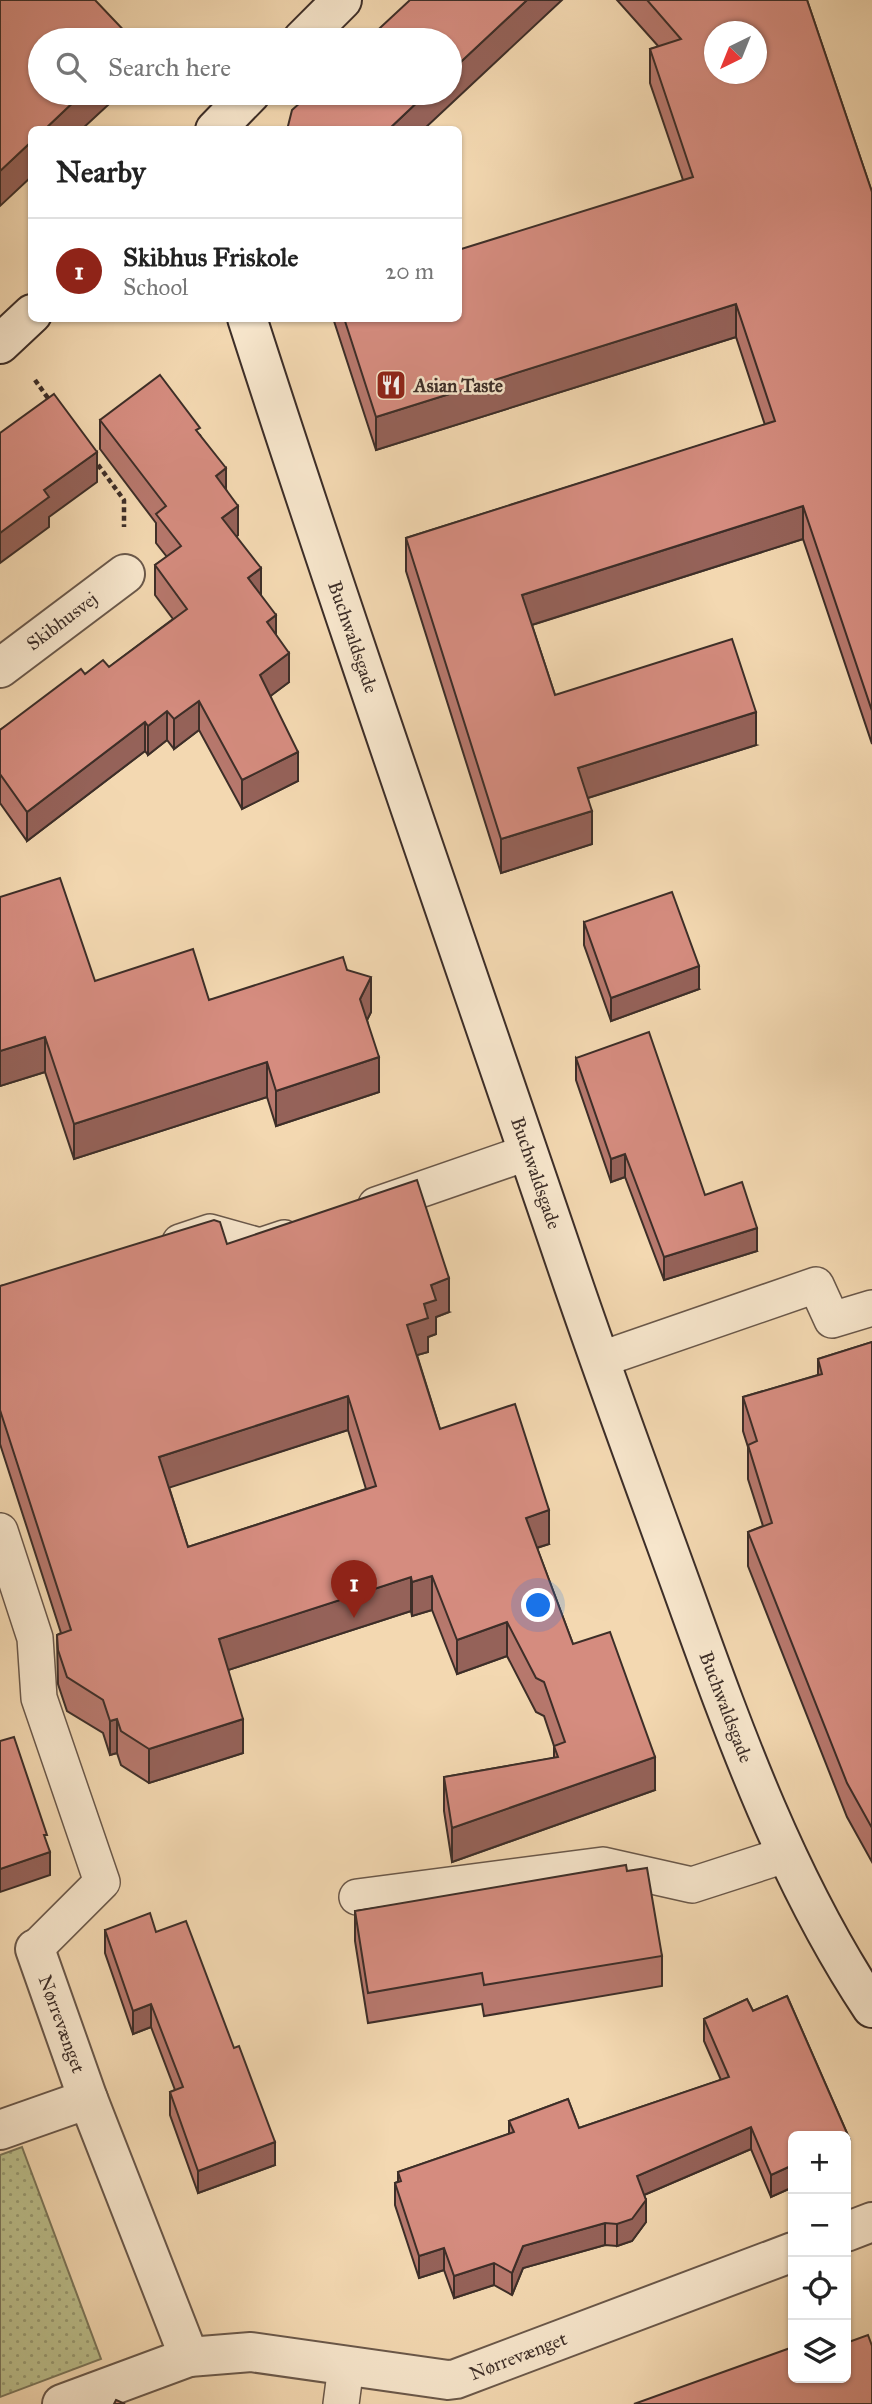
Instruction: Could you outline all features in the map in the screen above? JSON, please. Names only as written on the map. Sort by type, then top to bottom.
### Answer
[{"type":"street","points":[[314,28],[342,0]]},
{"type":"street","points":[[219,126],[239,105]]},
{"type":"street","name":"Buchwaldsgade","points":[[248,322],[306,502],[599,1360],[742,1755],[825,1928],[872,2008]]},
{"type":"street","name":"Skibhusvej","points":[[0,668],[125,574]]},
{"type":"street","name":"Nørrevænget","points":[[35,1949],[88,2099],[189,2357]]},
{"type":"street","name":"Nørrevænget","points":[[0,2130],[88,2099]]},
{"type":"street","points":[[851,2230],[872,2222]]},
{"type":"street","name":"Nørrevænget","points":[[62,2404],[189,2357],[251,2351],[448,2381],[788,2254]]},
{"type":"lane","points":[[350,1214],[528,1152]]},
{"type":"lane","points":[[145,1253],[211,1232],[260,1246],[311,1228]]},
{"type":"lane","points":[[599,1360],[816,1285],[832,1321],[872,1308]]},
{"type":"lane","points":[[0,1531],[35,1638],[39,1698],[102,1882],[35,1949]]},
{"type":"lane","points":[[357,1897],[603,1865],[692,1885],[788,1854]]},
{"type":"lane","points":[[341,2404],[346,2366]]},
{"type":"path","points":[[12,333],[53,404]]},
{"type":"path","points":[[92,457],[124,500],[125,574]]},
{"type":"green space","points":[[22,2147],[101,2359],[0,2397],[0,2155]]},
{"type":"building","points":[[0,0],[95,0],[122,28],[28,28],[28,105],[70,105],[48,126],[28,126],[28,145],[0,171]]},
{"type":"building","points":[[410,0],[527,0],[462,61],[462,28],[380,28]]},
{"type":"building","points":[[647,0],[807,0],[872,192],[872,711],[803,506],[522,595],[555,695],[732,639],[756,712],[578,768],[592,811],[501,839],[406,538],[775,421],[736,304],[376,417],[345,322],[462,322],[462,249],[693,177],[650,49],[681,39]]},
{"type":"building","points":[[298,105],[414,105],[392,126],[288,126],[292,110]]},
{"type":"building","points":[[160,375],[200,428],[196,430],[226,468],[216,476],[238,506],[222,518],[261,568],[248,578],[276,615],[267,622],[289,653],[260,675],[298,752],[242,780],[199,701],[174,719],[167,711],[148,726],[145,722],[27,812],[0,774],[0,730],[81,669],[85,674],[103,660],[109,667],[187,609],[155,565],[181,546],[156,514],[166,506],[100,420]]},
{"type":"building","points":[[54,394],[97,452],[44,490],[49,497],[0,533],[0,433]]},
{"type":"building","points":[[60,878],[95,981],[193,949],[209,1000],[343,957],[347,970],[371,977],[360,999],[379,1057],[276,1091],[267,1062],[74,1124],[45,1037],[0,1051],[0,897]]},
{"type":"building","points":[[672,892],[699,966],[611,998],[584,922]]},
{"type":"building","points":[[649,1032],[705,1195],[742,1182],[757,1228],[664,1257],[625,1154],[611,1159],[576,1058]]},
{"type":"building","points":[[417,1180],[449,1278],[431,1285],[436,1300],[424,1304],[428,1318],[407,1325],[440,1429],[515,1404],[549,1510],[526,1518],[573,1644],[610,1632],[655,1757],[452,1828],[444,1777],[558,1757],[554,1746],[565,1742],[544,1682],[536,1678],[507,1622],[457,1640],[432,1576],[412,1582],[411,1577],[219,1639],[243,1719],[149,1749],[121,1731],[117,1719],[110,1721],[103,1700],[67,1677],[58,1650],[57,1635],[71,1630],[0,1410],[0,1286],[214,1220],[220,1222],[227,1244]],"holes":[[[348,1396],[376,1486],[188,1547],[159,1457]]]},
{"type":"building","points":[[872,1342],[872,1828],[847,1783],[748,1532],[772,1523],[748,1445],[757,1441],[743,1397],[822,1374],[818,1359]]},
{"type":"building","points":[[14,1737],[47,1835],[44,1835],[50,1852],[0,1869],[0,1741]]},
{"type":"building","points":[[626,1865],[627,1871],[647,1868],[662,1956],[484,1985],[482,1973],[368,1993],[355,1911]]},
{"type":"building","points":[[150,1913],[156,1932],[186,1921],[234,2048],[239,2046],[275,2142],[198,2171],[170,2092],[183,2087],[151,2004],[133,2011],[105,1930]]},
{"type":"building","points":[[787,1996],[846,2131],[788,2131],[788,2167],[771,2175],[751,2127],[637,2176],[646,2200],[632,2219],[617,2224],[605,2223],[523,2246],[512,2273],[494,2263],[454,2276],[444,2248],[419,2256],[395,2183],[401,2181],[398,2172],[514,2132],[509,2121],[568,2099],[579,2128],[729,2077],[704,2019],[747,1999],[753,2011]]},
{"type":"building","points":[[868,2335],[872,2346],[872,2404],[634,2404],[788,2349],[788,2383],[851,2383],[851,2341]]},
{"type":"place","name":"Asian Taste","points":[[391,385]]},
{"type":"place","name":"Skibhus Friskole","points":[[354,1618]]}]
